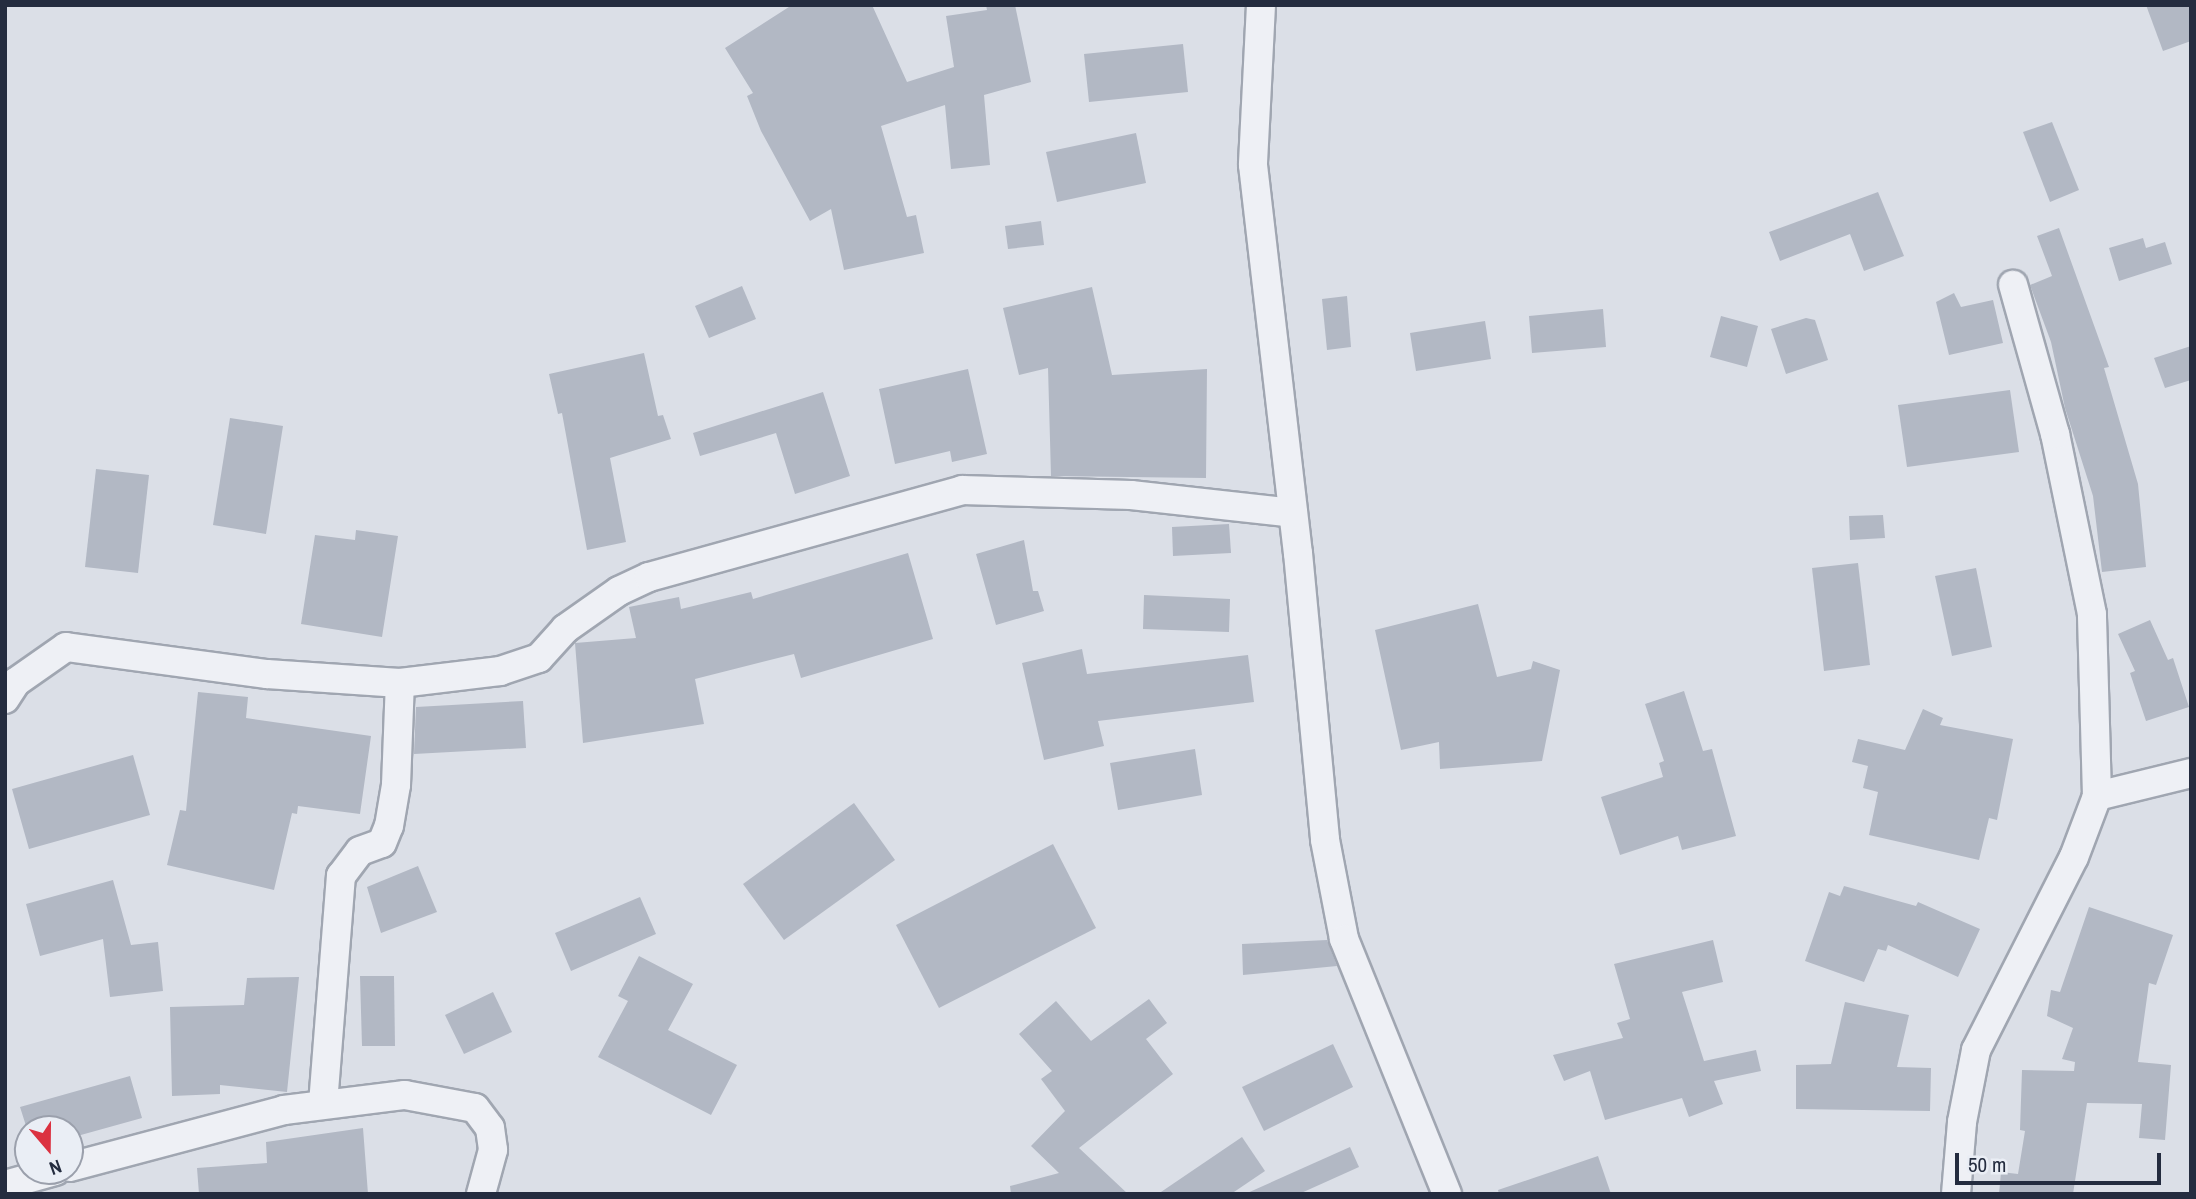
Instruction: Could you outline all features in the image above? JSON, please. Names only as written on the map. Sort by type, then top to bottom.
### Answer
[{"type":"street","points":[[1261,5],[1253,166],[1293,513],[1325,840],[1344,939],[1447,1194]]},
{"type":"street","points":[[1956,1194],[1962,1122],[1976,1050],[2074,857],[2097,796],[2092,614],[2055,435],[2013,285]]},
{"type":"street","points":[[5,699],[16,682],[66,647],[267,674],[400,683],[500,671],[539,658],[565,629],[619,591],[649,577],[962,490],[1131,495],[1293,513]]},
{"type":"street","points":[[323,1104],[341,876],[360,851],[382,843],[389,826],[396,785],[400,683]]},
{"type":"street","points":[[2097,796],[2191,773]]},
{"type":"street","points":[[84,1164],[323,1104],[405,1096],[475,1108],[490,1128],[493,1150],[481,1194]]},
{"type":"building","points":[[792,5],[872,5],[907,82],[954,67],[946,16],[987,10],[986,5],[1015,5],[1031,82],[984,95],[990,165],[951,169],[945,105],[881,126],[907,217],[916,215],[924,253],[844,270],[831,209],[810,221],[761,131],[747,96],[753,93],[725,48]]},
{"type":"building","points":[[2146,5],[2191,5],[2191,41],[2163,51]]},
{"type":"building","points":[[1183,44],[1188,92],[1089,102],[1084,54]]},
{"type":"building","points":[[2052,122],[2079,190],[2050,202],[2023,132]]},
{"type":"building","points":[[1136,133],[1146,183],[1057,202],[1046,152]]},
{"type":"building","points":[[1878,192],[1904,256],[1864,271],[1850,234],[1780,261],[1769,232]]},
{"type":"building","points":[[1041,221],[1044,245],[1008,249],[1005,226]]},
{"type":"building","points":[[2059,228],[2109,367],[2104,368],[2138,484],[2146,567],[2102,572],[2093,496],[2065,408],[2051,342],[2030,285],[2052,276],[2037,236]]},
{"type":"building","points":[[2143,238],[2146,248],[2165,242],[2172,264],[2119,281],[2109,248]]},
{"type":"building","points":[[742,286],[756,319],[709,338],[695,306]]},
{"type":"building","points":[[1092,287],[1112,375],[1207,369],[1206,478],[1051,476],[1048,368],[1019,375],[1003,308]]},
{"type":"building","points":[[1954,293],[1961,307],[1993,300],[2003,343],[1949,355],[1936,302]]},
{"type":"building","points":[[1347,296],[1351,347],[1327,350],[1322,299]]},
{"type":"building","points":[[1603,309],[1606,347],[1532,353],[1529,316]]},
{"type":"building","points":[[1721,316],[1758,326],[1747,367],[1710,357]]},
{"type":"building","points":[[1806,318],[1815,320],[1828,360],[1786,374],[1771,329]]},
{"type":"building","points":[[1485,321],[1491,359],[1416,371],[1410,333]]},
{"type":"building","points":[[2191,346],[2191,380],[2165,388],[2154,358]]},
{"type":"building","points":[[644,353],[658,416],[663,415],[671,439],[610,458],[626,542],[587,550],[562,413],[558,414],[549,374]]},
{"type":"building","points":[[968,369],[987,454],[952,462],[950,451],[895,464],[879,389]]},
{"type":"building","points":[[2010,390],[2019,452],[1907,467],[1898,405]]},
{"type":"building","points":[[823,392],[850,476],[795,494],[776,433],[700,456],[693,433]]},
{"type":"building","points":[[230,418],[283,426],[266,534],[213,525]]},
{"type":"building","points":[[96,469],[149,475],[138,573],[85,567]]},
{"type":"building","points":[[1883,515],[1885,538],[1850,540],[1849,516]]},
{"type":"building","points":[[1229,524],[1231,553],[1173,556],[1172,527]]},
{"type":"building","points":[[356,530],[398,536],[382,637],[301,624],[315,535],[355,540]]},
{"type":"building","points":[[1024,540],[1033,591],[1038,591],[1044,611],[996,625],[976,554]]},
{"type":"building","points":[[908,553],[933,639],[801,678],[794,654],[695,679],[704,724],[583,743],[575,643],[636,638],[629,607],[679,597],[681,609],[751,592],[753,599]]},
{"type":"building","points":[[1858,563],[1870,665],[1824,671],[1812,568]]},
{"type":"building","points":[[1976,568],[1992,647],[1952,656],[1935,576]]},
{"type":"building","points":[[1144,595],[1230,599],[1229,632],[1143,629]]},
{"type":"building","points":[[1478,604],[1497,677],[1531,669],[1533,661],[1560,670],[1542,761],[1440,769],[1439,742],[1401,750],[1375,630]]},
{"type":"building","points":[[2150,620],[2168,660],[2173,658],[2189,707],[2146,721],[2130,673],[2135,671],[2118,634]]},
{"type":"building","points":[[1082,649],[1087,674],[1248,655],[1254,702],[1098,721],[1104,746],[1044,760],[1022,663]]},
{"type":"building","points":[[1684,691],[1703,751],[1712,749],[1736,836],[1682,850],[1678,836],[1620,855],[1601,797],[1663,777],[1659,763],[1664,761],[1645,704]]},
{"type":"building","points":[[198,692],[248,697],[246,718],[371,736],[360,814],[298,806],[297,814],[292,813],[274,890],[167,865],[180,810],[186,811]]},
{"type":"building","points":[[523,701],[526,748],[414,754],[416,707]]},
{"type":"building","points":[[1923,709],[1943,718],[1940,725],[2013,739],[1997,820],[1989,818],[1979,860],[1869,835],[1878,792],[1863,788],[1868,766],[1852,762],[1858,739],[1905,750]]},
{"type":"building","points":[[1195,749],[1202,795],[1118,810],[1110,763]]},
{"type":"building","points":[[133,755],[150,815],[29,849],[12,789]]},
{"type":"building","points":[[854,803],[895,860],[784,940],[743,884]]},
{"type":"building","points":[[1053,844],[1096,928],[939,1008],[896,925]]},
{"type":"building","points":[[418,866],[437,912],[381,933],[367,887]]},
{"type":"building","points":[[113,880],[131,945],[158,942],[163,991],[110,997],[103,939],[40,956],[26,904]]},
{"type":"building","points":[[1844,886],[1916,906],[1918,902],[1980,929],[1958,977],[1888,945],[1886,951],[1878,949],[1864,982],[1805,961],[1829,892],[1840,896]]},
{"type":"building","points":[[640,897],[656,934],[571,971],[555,933]]},
{"type":"building","points":[[2089,907],[2173,935],[2156,985],[2149,983],[2138,1062],[2171,1065],[2165,1140],[2139,1138],[2142,1104],[2087,1103],[2073,1194],[1999,1194],[2001,1172],[2018,1174],[2025,1131],[2020,1130],[2022,1070],[2074,1071],[2075,1062],[2062,1059],[2073,1028],[2047,1016],[2051,990],[2060,992]]},
{"type":"building","points":[[1327,940],[1337,966],[1243,975],[1242,944]]},
{"type":"building","points":[[1713,940],[1723,982],[1682,992],[1704,1061],[1756,1050],[1761,1071],[1714,1081],[1723,1104],[1689,1117],[1682,1098],[1605,1120],[1590,1071],[1564,1081],[1553,1055],[1623,1038],[1617,1023],[1630,1019],[1614,964]]},
{"type":"building","points":[[639,956],[693,984],[668,1030],[737,1065],[711,1115],[598,1057],[628,1001],[618,996]]},
{"type":"building","points":[[360,976],[394,976],[395,1046],[362,1046]]},
{"type":"building","points":[[299,977],[287,1092],[220,1085],[220,1094],[172,1096],[170,1007],[244,1005],[247,978]]},
{"type":"building","points":[[493,992],[512,1032],[464,1054],[445,1015]]},
{"type":"building","points":[[1149,999],[1167,1023],[1146,1039],[1173,1074],[1079,1148],[1128,1194],[1011,1194],[1010,1186],[1059,1173],[1031,1146],[1065,1111],[1041,1079],[1052,1071],[1019,1034],[1056,1001],[1091,1041]]},
{"type":"building","points":[[1845,1002],[1909,1015],[1897,1067],[1931,1068],[1930,1111],[1796,1109],[1796,1065],[1831,1064]]},
{"type":"building","points":[[1333,1044],[1353,1087],[1264,1131],[1242,1087]]},
{"type":"building","points":[[130,1076],[142,1118],[84,1134],[84,1115],[23,1115],[20,1107]]},
{"type":"building","points":[[363,1128],[368,1194],[199,1194],[197,1168],[267,1163],[266,1142]]},
{"type":"building","points":[[1242,1137],[1265,1171],[1231,1194],[1158,1194]]},
{"type":"building","points":[[1350,1147],[1359,1167],[1299,1194],[1245,1194]]},
{"type":"building","points":[[1598,1156],[1611,1194],[1499,1194],[1498,1190]]}]
